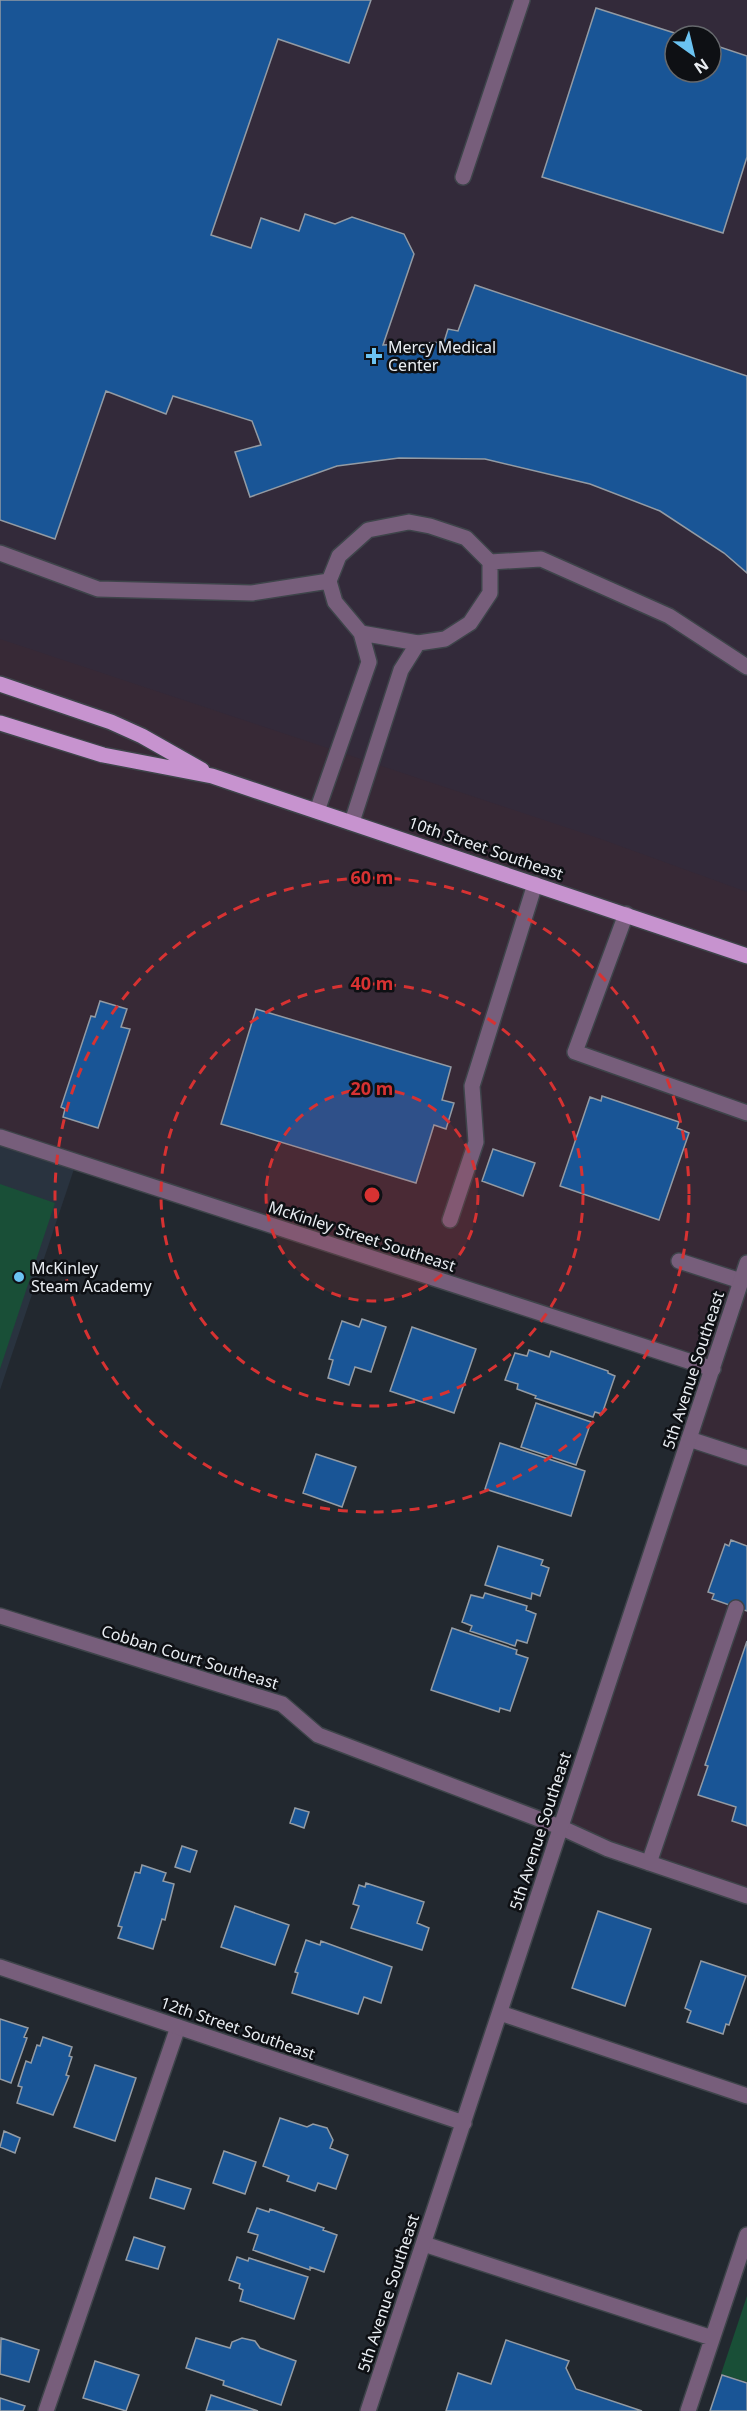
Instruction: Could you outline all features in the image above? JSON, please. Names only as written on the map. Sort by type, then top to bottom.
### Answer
[{"type":"main road","name":"10th Street Southeast","points":[[0,684],[111,722],[142,736],[212,776]]},
{"type":"main road","name":"10th Street Southeast","points":[[0,723],[103,755],[212,776],[747,956]]},
{"type":"street","points":[[463,177],[522,0]]},
{"type":"street","points":[[317,811],[369,662],[361,633],[335,602],[329,581],[339,556],[368,530],[409,522],[430,526],[466,538],[490,562],[489,593],[470,623],[445,639],[418,643],[361,633]]},
{"type":"street","points":[[0,553],[98,589],[252,593],[329,581]]},
{"type":"street","points":[[490,562],[541,559],[669,616],[747,667]]},
{"type":"street","points":[[352,822],[401,670],[418,643]]},
{"type":"street","points":[[450,1220],[476,1142],[472,1086],[535,884]]},
{"type":"street","points":[[626,914],[575,1052],[747,1113]]},
{"type":"street","name":"McKinley Street Southeast","points":[[0,1137],[713,1369]]},
{"type":"street","points":[[679,1260],[741,1281]]},
{"type":"street","name":"5th Avenue Southeast","points":[[368,2411],[747,1263]]},
{"type":"street","points":[[689,1439],[747,1458]]},
{"type":"street","points":[[649,1863],[736,1608]]},
{"type":"street","name":"Cobban Court Southeast","points":[[0,1616],[282,1704],[318,1735],[560,1827],[608,1849],[747,1896]]},
{"type":"street","name":"12th Street Southeast","points":[[0,1967],[464,2123]]},
{"type":"street","points":[[500,2013],[747,2096]]},
{"type":"street","points":[[46,2411],[178,2027]]},
{"type":"street","points":[[688,2411],[747,2235]]},
{"type":"street","points":[[424,2244],[712,2338]]},
{"type":"shaded area","points":[[0,0],[747,0],[747,1888],[560,1825],[712,1369],[0,1136]]},
{"type":"shaded area","name":"Mercy Medical Center","points":[[0,0],[747,0],[747,892],[598,838],[0,639]]},
{"type":"shaded area","name":"McKinley Steam Academy","points":[[0,1137],[76,1163],[0,1390]]},
{"type":"green space","points":[[0,1184],[55,1203],[0,1369]]},
{"type":"green space","points":[[747,2296],[747,2382],[721,2374]]},
{"type":"building","points":[[0,0],[371,0],[349,63],[278,39],[211,235],[251,248],[261,218],[299,231],[305,214],[335,224],[352,217],[404,234],[414,254],[383,345],[444,342],[448,329],[458,331],[475,285],[747,376],[747,573],[724,553],[660,511],[590,484],[485,459],[399,458],[337,466],[250,497],[235,452],[261,445],[252,421],[173,396],[166,414],[106,391],[55,539],[0,520]]},
{"type":"building","points":[[596,8],[663,29],[663,84],[723,84],[723,48],[747,56],[747,157],[723,233],[542,177]]},
{"type":"building","points":[[100,1001],[127,1009],[121,1027],[130,1029],[98,1128],[63,1117],[65,1109],[61,1107],[91,1016],[95,1017]]},
{"type":"building","points":[[256,1009],[451,1067],[442,1100],[454,1103],[446,1129],[434,1125],[416,1183],[221,1124]]},
{"type":"building","points":[[602,1096],[679,1122],[677,1128],[689,1133],[659,1220],[560,1186],[590,1097],[601,1101]]},
{"type":"building","points":[[493,1149],[535,1163],[523,1196],[482,1181]]},
{"type":"building","points":[[362,1319],[386,1327],[371,1372],[355,1367],[349,1385],[328,1378],[333,1360],[329,1359],[342,1321],[359,1327]]},
{"type":"building","points":[[412,1327],[476,1349],[454,1413],[390,1391]]},
{"type":"building","points":[[529,1350],[549,1357],[551,1351],[608,1371],[615,1376],[602,1414],[595,1412],[593,1417],[535,1398],[536,1396],[517,1389],[518,1384],[505,1380],[515,1353],[527,1356]]},
{"type":"building","points":[[536,1403],[591,1422],[576,1465],[521,1447]]},
{"type":"building","points":[[500,1443],[585,1471],[571,1516],[485,1489]]},
{"type":"building","points":[[316,1454],[356,1467],[342,1507],[303,1493]]},
{"type":"building","points":[[731,1540],[747,1546],[747,1611],[712,1599],[714,1594],[708,1592],[725,1544],[729,1546]]},
{"type":"building","points":[[498,1546],[543,1560],[541,1565],[549,1568],[540,1596],[532,1593],[531,1599],[485,1585]]},
{"type":"building","points":[[485,1593],[527,1606],[526,1610],[536,1614],[527,1643],[517,1640],[515,1646],[470,1631],[472,1626],[462,1622],[471,1595],[483,1598]]},
{"type":"building","points":[[452,1628],[517,1650],[516,1654],[528,1658],[510,1711],[500,1708],[499,1712],[431,1690]]},
{"type":"building","points":[[747,1641],[747,1826],[732,1821],[736,1807],[698,1795],[708,1766],[705,1765]]},
{"type":"building","points":[[295,1808],[309,1812],[304,1828],[290,1823]]},
{"type":"building","points":[[182,1846],[197,1851],[190,1872],[175,1867]]},
{"type":"building","points":[[142,1865],[166,1873],[163,1881],[174,1884],[165,1920],[162,1919],[153,1949],[118,1938],[122,1927],[118,1926],[135,1872],[140,1873]]},
{"type":"building","points":[[366,1883],[424,1902],[417,1923],[429,1928],[422,1950],[351,1928],[359,1906],[353,1904],[359,1885],[365,1887]]},
{"type":"building","points":[[235,1906],[289,1925],[275,1965],[221,1947]]},
{"type":"building","points":[[598,1911],[651,1929],[625,2006],[572,1988]]},
{"type":"building","points":[[306,1940],[320,1945],[321,1941],[392,1967],[381,2003],[364,1997],[358,2014],[292,1993],[298,1973],[295,1972]]},
{"type":"building","points":[[701,1961],[746,1976],[729,2025],[726,2024],[723,2034],[687,2022],[691,2011],[685,2008]]},
{"type":"building","points":[[0,2019],[28,2028],[24,2037],[27,2038],[11,2083],[0,2079]]},
{"type":"building","points":[[43,2037],[72,2047],[69,2056],[72,2057],[66,2075],[69,2076],[53,2115],[17,2103],[22,2087],[18,2086],[26,2061],[31,2063],[37,2045],[40,2046]]},
{"type":"building","points":[[95,2065],[136,2078],[115,2141],[74,2127]]},
{"type":"building","points":[[280,2118],[307,2127],[313,2124],[327,2128],[333,2140],[330,2148],[348,2155],[336,2189],[318,2183],[315,2191],[287,2181],[289,2176],[263,2166]]},
{"type":"building","points":[[4,2131],[20,2138],[15,2153],[0,2147]]},
{"type":"building","points":[[224,2151],[256,2162],[245,2194],[213,2183]]},
{"type":"building","points":[[156,2178],[191,2189],[184,2209],[150,2198]]},
{"type":"building","points":[[257,2208],[269,2212],[270,2209],[324,2228],[323,2230],[337,2235],[324,2272],[310,2267],[310,2270],[253,2250],[258,2235],[248,2232]]},
{"type":"building","points":[[134,2237],[165,2247],[158,2269],[126,2260]]},
{"type":"building","points":[[237,2257],[248,2261],[249,2258],[308,2277],[294,2319],[240,2301],[243,2290],[239,2288],[240,2284],[229,2280]]},
{"type":"building","points":[[1,2338],[39,2350],[29,2382],[0,2374]]},
{"type":"building","points":[[196,2338],[230,2348],[232,2342],[242,2338],[255,2341],[260,2348],[296,2361],[281,2405],[223,2385],[224,2381],[186,2368]]},
{"type":"building","points":[[506,2340],[569,2361],[566,2368],[576,2389],[642,2411],[446,2411],[458,2373],[491,2384]]},
{"type":"building","points":[[95,2361],[139,2375],[126,2411],[83,2398]]},
{"type":"building","points":[[722,2375],[747,2383],[747,2411],[710,2411]]},
{"type":"building","points":[[211,2395],[258,2411],[206,2411]]},
{"type":"building","points":[[0,2398],[25,2406],[23,2411],[0,2411]]},
{"type":"place","name":"Mercy Medical Center","points":[[374,356]]},
{"type":"place","name":"McKinley Steam Academy","points":[[19,1277]]}]
